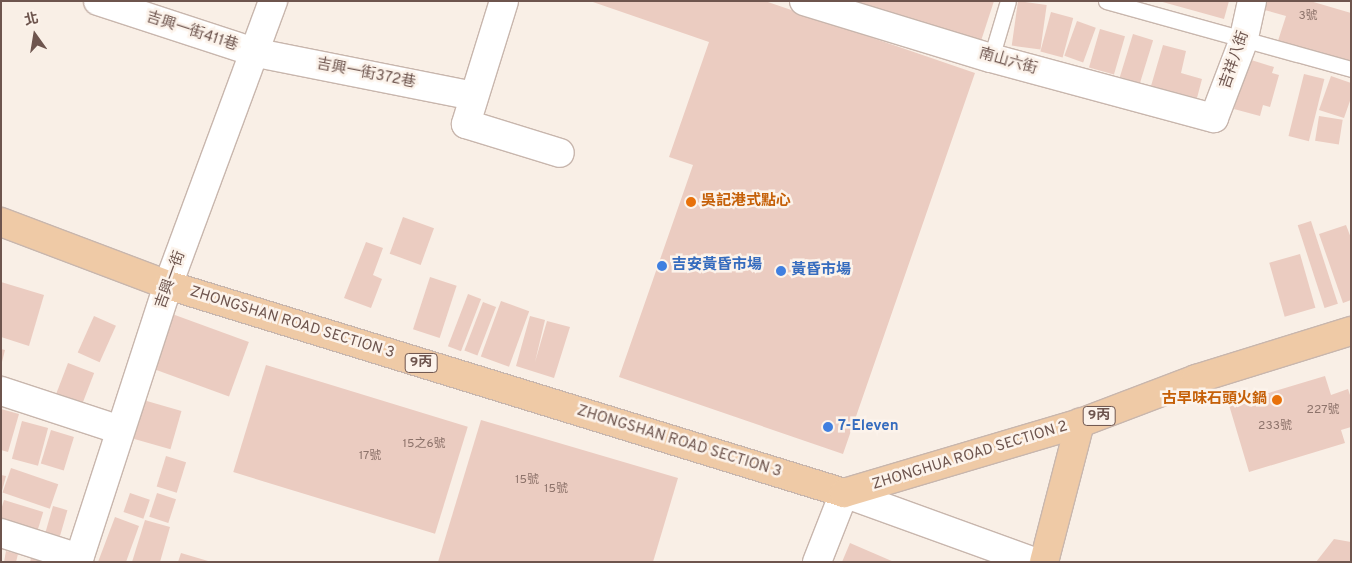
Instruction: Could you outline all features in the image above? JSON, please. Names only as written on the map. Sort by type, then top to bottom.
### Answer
[{"type":"main road","name":"ZHONGSHAN ROAD SECTION 3","points":[[1,222],[168,285],[844,493]]},
{"type":"main road","name":"ZHONGHUA ROAD SECTION 2","points":[[844,493],[1080,423],[1196,379],[1351,331]]},
{"type":"main road","points":[[1044,562],[1080,423]]},
{"type":"street","name":"吉興一街","points":[[79,560],[168,285],[257,53],[273,1]]},
{"type":"street","points":[[504,1],[466,124],[560,153]]},
{"type":"street","name":"南山六街","points":[[804,1],[991,58],[1214,118]]},
{"type":"street","name":"吉祥八街","points":[[1214,118],[1243,42],[1252,1]]},
{"type":"street","name":"吉興一街411巷","points":[[100,2],[257,53]]},
{"type":"street","name":"吉興一街372巷","points":[[257,53],[474,96]]},
{"type":"street","points":[[1,391],[120,430]]},
{"type":"street","points":[[817,562],[844,493],[1035,562]]},
{"type":"street","points":[[1,534],[79,560]]},
{"type":"lane","points":[[991,58],[1008,1]]},
{"type":"lane","points":[[1106,1],[1243,42],[1351,69]]},
{"type":"building","name":"黃昏市場","points":[[590,1],[765,1],[975,73],[843,454],[619,377],[693,165],[669,157],[709,42]]},
{"type":"building","points":[[846,1],[994,1],[980,44]]},
{"type":"building","points":[[1018,1],[1047,5],[1040,50],[1012,46]]},
{"type":"building","points":[[1159,1],[1229,1],[1224,19]]},
{"type":"building","points":[[1265,1],[1310,1],[1351,13],[1351,61],[1275,50],[1286,16],[1261,9]]},
{"type":"building","points":[[1051,12],[1073,18],[1063,58],[1040,52]]},
{"type":"building","points":[[1077,21],[1096,28],[1083,63],[1064,56]]},
{"type":"building","points":[[1100,29],[1125,36],[1114,75],[1089,67]]},
{"type":"building","points":[[1133,34],[1153,40],[1140,83],[1120,77]]},
{"type":"building","points":[[1163,45],[1186,51],[1181,73],[1202,79],[1197,98],[1151,86]]},
{"type":"building","points":[[1248,59],[1274,67],[1272,73],[1279,75],[1270,107],[1263,105],[1260,116],[1234,109]]},
{"type":"building","points":[[1304,74],[1324,79],[1309,141],[1289,136]]},
{"type":"building","points":[[1331,76],[1351,83],[1351,98],[1344,118],[1319,110]]},
{"type":"building","points":[[1319,116],[1343,120],[1339,144],[1315,141]]},
{"type":"building","points":[[403,217],[434,228],[421,265],[390,254]]},
{"type":"building","points":[[1311,221],[1338,304],[1325,308],[1298,225]]},
{"type":"building","points":[[1346,225],[1351,238],[1351,300],[1343,303],[1319,234]]},
{"type":"building","points":[[366,242],[383,248],[373,275],[382,279],[371,308],[344,298]]},
{"type":"building","points":[[1300,254],[1315,308],[1285,317],[1269,263]]},
{"type":"building","points":[[430,277],[457,286],[440,338],[413,329]]},
{"type":"building","points":[[1,282],[44,295],[29,346],[1,337]]},
{"type":"building","points":[[468,294],[481,299],[461,351],[448,346]]},
{"type":"building","points":[[501,301],[529,311],[509,367],[481,356]]},
{"type":"building","points":[[483,302],[496,307],[477,356],[464,351]]},
{"type":"building","points":[[153,307],[249,342],[229,396],[133,362]]},
{"type":"building","points":[[94,316],[116,326],[100,362],[78,353]]},
{"type":"building","points":[[530,316],[545,320],[535,362],[547,321],[570,327],[554,378],[516,366]]},
{"type":"building","points":[[1,349],[5,350],[2,362],[1,362]]},
{"type":"building","points":[[68,363],[94,373],[79,413],[53,403]]},
{"type":"building","points":[[266,365],[468,427],[435,534],[233,472]]},
{"type":"building","points":[[1325,376],[1331,395],[1348,389],[1351,398],[1351,427],[1341,430],[1345,443],[1249,472],[1229,405]]},
{"type":"building","points":[[119,393],[181,411],[170,449],[108,431]]},
{"type":"building","points":[[1,409],[19,414],[8,452],[1,450]]},
{"type":"building","points":[[481,420],[678,478],[653,562],[438,562]]},
{"type":"building","points":[[22,421],[48,428],[38,466],[12,459]]},
{"type":"building","points":[[51,430],[74,437],[64,470],[41,463]]},
{"type":"building","points":[[166,456],[186,462],[177,493],[157,487]]},
{"type":"building","points":[[11,468],[58,484],[50,509],[3,493]]},
{"type":"building","points":[[1,475],[6,476],[2,491],[1,491]]},
{"type":"building","points":[[130,493],[150,500],[143,519],[123,512]]},
{"type":"building","points":[[157,493],[176,499],[168,523],[149,517]]},
{"type":"building","points":[[4,500],[43,512],[36,536],[1,525],[1,510]]},
{"type":"building","points":[[53,506],[67,510],[60,536],[46,532]]},
{"type":"building","points":[[115,517],[139,526],[126,562],[98,562]]},
{"type":"building","points":[[145,520],[170,527],[160,562],[132,562]]},
{"type":"building","points":[[1334,539],[1351,542],[1351,562],[1316,562]]},
{"type":"building","points":[[850,543],[894,562],[842,562]]},
{"type":"building","points":[[6,551],[18,554],[16,562],[4,562]]},
{"type":"building","points":[[33,551],[54,562],[30,562]]},
{"type":"building","points":[[181,553],[208,561],[178,562]]},
{"type":"place","name":"吳記港式點心","points":[[691,202]]},
{"type":"place","name":"吉安黃昏市場","points":[[662,266]]},
{"type":"place","name":"黃昏市場","points":[[781,271]]},
{"type":"place","name":"古早味石頭火鍋","points":[[1277,400]]},
{"type":"place","name":"7-Eleven","points":[[828,427]]}]
